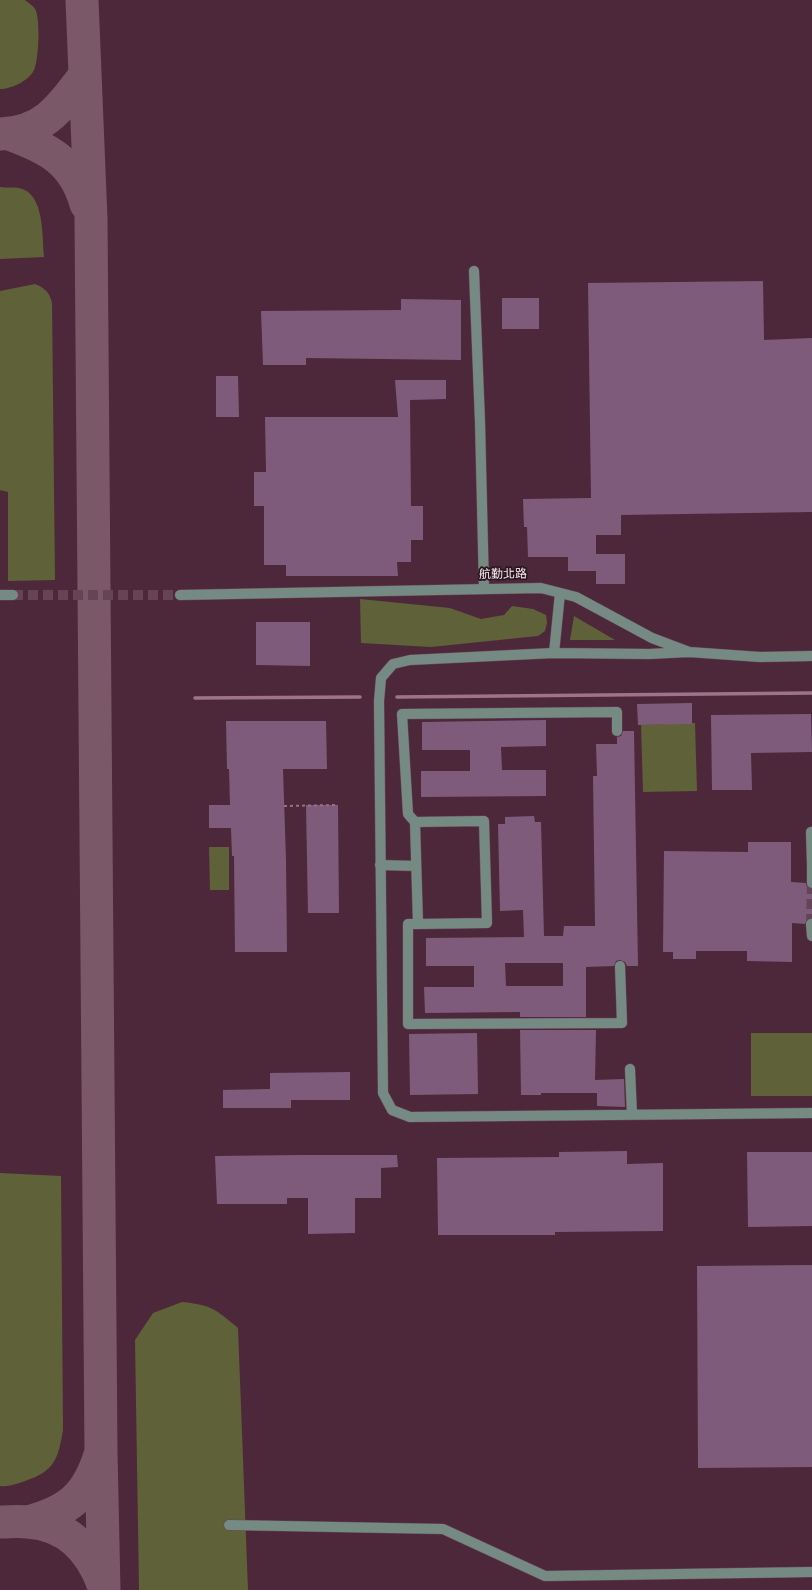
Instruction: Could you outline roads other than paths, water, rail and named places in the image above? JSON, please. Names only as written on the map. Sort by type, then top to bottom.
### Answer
[{"type":"street","points":[[474,271],[480,422],[484,588]]},
{"type":"street","name":"航勤北路","points":[[180,595],[541,588],[576,597],[652,638],[688,652],[760,657],[812,656]]},
{"type":"street","points":[[554,653],[560,593]]},
{"type":"street","points":[[0,595],[13,595]]},
{"type":"street","points":[[688,652],[649,654],[554,653],[410,660],[393,664],[381,678],[378,701],[383,1093],[392,1110],[410,1117],[812,1113]]},
{"type":"street","points":[[418,924],[415,822],[408,814],[402,714],[617,712],[617,731]]},
{"type":"street","points":[[415,822],[484,821],[487,924],[408,924],[408,1024],[622,1023],[620,966]]},
{"type":"street","points":[[811,832],[812,883]]},
{"type":"street","points":[[380,865],[416,866]]},
{"type":"street","points":[[811,924],[812,936]]},
{"type":"street","points":[[630,1069],[632,1115]]},
{"type":"street","points":[[230,1525],[443,1530],[545,1576],[812,1572]]},
{"type":"waterway","points":[[397,697],[812,693]]},
{"type":"waterway","points":[[195,698],[360,697]]},
{"type":"tunnel","points":[[13,595],[180,595]]},
{"type":"tunnel","points":[[811,924],[812,883]]}]
